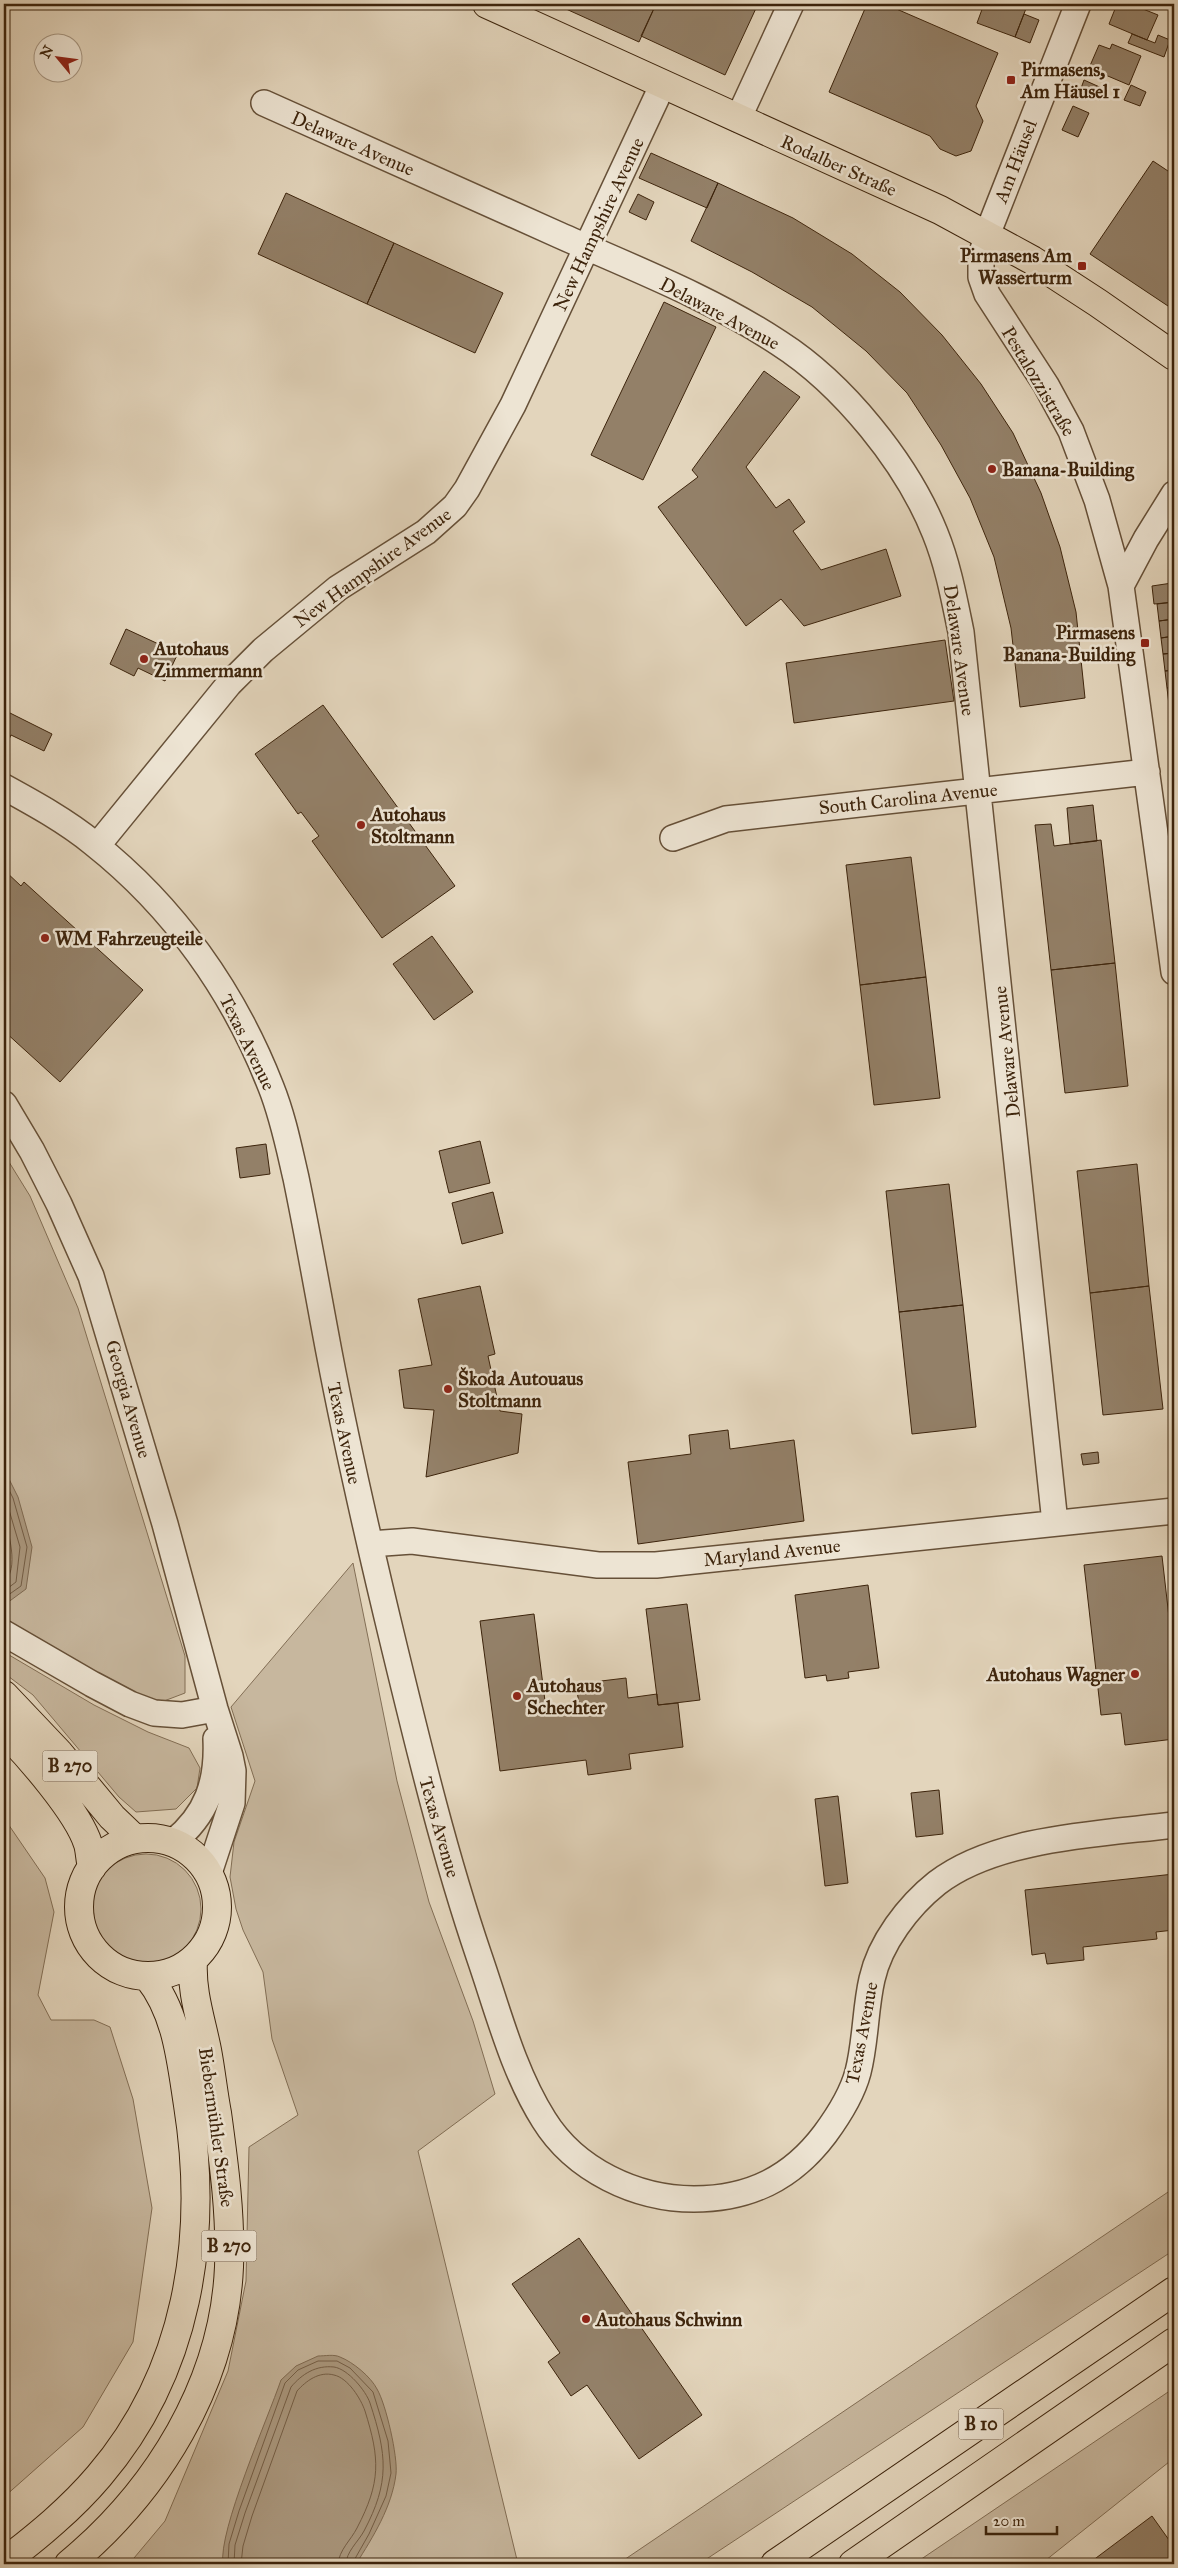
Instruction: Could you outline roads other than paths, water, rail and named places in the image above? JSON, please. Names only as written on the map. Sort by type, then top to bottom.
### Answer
[{"type":"main road","name":"Rodalber Straße","points":[[487,4],[940,210],[987,235],[1098,303],[1174,356]]},
{"type":"main road","name":"B 270","points":[[4,1695],[59,1752],[112,1817],[135,1839]]},
{"type":"main road","name":"B 270","points":[[4,1731],[32,1763],[78,1824],[88,1843],[92,1867]]},
{"type":"main road","points":[[154,1838],[173,1842],[197,1858],[209,1873],[216,1895],[217,1918],[209,1940],[193,1961],[168,1974],[148,1977],[133,1976],[112,1967],[95,1952],[86,1940],[80,1918],[79,1895],[84,1880],[92,1867],[111,1849],[135,1839],[154,1838]]},
{"type":"main road","name":"Biebermühler Straße","points":[[69,2564],[91,2546],[127,2508],[150,2479],[180,2433],[204,2383],[223,2314],[229,2269],[230,2219],[207,2052],[195,1998],[193,1961]]},
{"type":"main road","name":"Biebermühler Straße","points":[[4,2562],[68,2508],[119,2450],[144,2414],[160,2383],[180,2326],[193,2246],[195,2179],[190,2118],[174,2024],[161,1994],[148,1977]]},
{"type":"main road","name":"B 10","points":[[775,2564],[1174,2291]]},
{"type":"main road","name":"B 10","points":[[852,2564],[1174,2342]]},
{"type":"street","points":[[738,119],[791,4]]},
{"type":"street","name":"Am Häusel","points":[[987,235],[1078,4]]},
{"type":"street","name":"New Hampshire Avenue","points":[[97,846],[229,684],[263,650],[338,588],[426,532],[456,506],[513,405],[664,84]]},
{"type":"street","name":"Delaware Avenue","points":[[264,103],[695,296],[780,344],[815,371],[850,405],[888,452],[919,498],[936,534],[950,578],[961,632],[1056,1523]]},
{"type":"street","name":"Pestalozzistraße","points":[[987,235],[981,257],[981,276],[987,294],[1046,385],[1071,431],[1097,500],[1121,586],[1174,972]]},
{"type":"street","points":[[1121,586],[1146,539],[1174,494]]},
{"type":"street","name":"South Carolina Avenue","points":[[673,838],[726,819],[1147,772]]},
{"type":"street","name":"Texas Avenue","points":[[4,787],[43,809],[97,846],[162,908],[198,950],[229,999],[272,1090],[287,1137],[345,1439],[424,1768],[458,1892],[509,2044],[545,2123],[585,2164],[617,2184],[652,2194],[681,2198],[727,2197],[762,2187],[791,2170],[816,2144],[840,2113],[856,2077],[873,1974],[885,1946],[906,1913],[937,1884],[976,1860],[1018,1848],[1076,1837],[1174,1825]]},
{"type":"street","name":"Georgia Avenue","points":[[4,1104],[55,1195],[91,1276],[165,1524],[215,1709],[230,1756],[234,1786],[232,1803],[209,1873]]},
{"type":"street","name":"Maryland Avenue","points":[[370,1544],[412,1541],[598,1565],[648,1565],[1174,1511]]},
{"type":"street","points":[[4,1632],[92,1684],[130,1704],[154,1713],[182,1715],[215,1709]]},
{"type":"street","name":"Georgia Avenue","points":[[173,1842],[191,1826],[209,1796],[215,1779],[217,1759],[215,1709]]},
{"type":"water","points":[[4,1469],[18,1497],[32,1547],[26,1589],[7,1603],[4,1602]]},
{"type":"water","points":[[318,2356],[340,2357],[361,2370],[377,2389],[384,2406],[391,2431],[396,2474],[394,2486],[381,2521],[356,2564],[223,2564],[228,2527],[236,2501],[281,2380],[296,2366]]},
{"type":"place","name":"Pirmasens, Am Häusel 1","points":[[1011,80]]},
{"type":"place","name":"Pirmasens Am Wasserturm","points":[[1082,266]]},
{"type":"place","name":"Banana-Building","points":[[992,469]]},
{"type":"place","name":"Pirmasens Banana-Building","points":[[1145,643]]},
{"type":"place","name":"Autohaus Zimmermann","points":[[144,659]]},
{"type":"place","name":"Autohaus Stoltmann","points":[[361,825]]},
{"type":"place","name":"WM Fahrzeugteile","points":[[45,938]]},
{"type":"place","name":"Škoda Autouaus Stoltmann","points":[[448,1389]]},
{"type":"place","name":"Autohaus Wagner","points":[[1135,1674]]},
{"type":"place","name":"Autohaus Schechter","points":[[517,1696]]},
{"type":"place","name":"Autohaus Schwinn","points":[[586,2319]]}]
